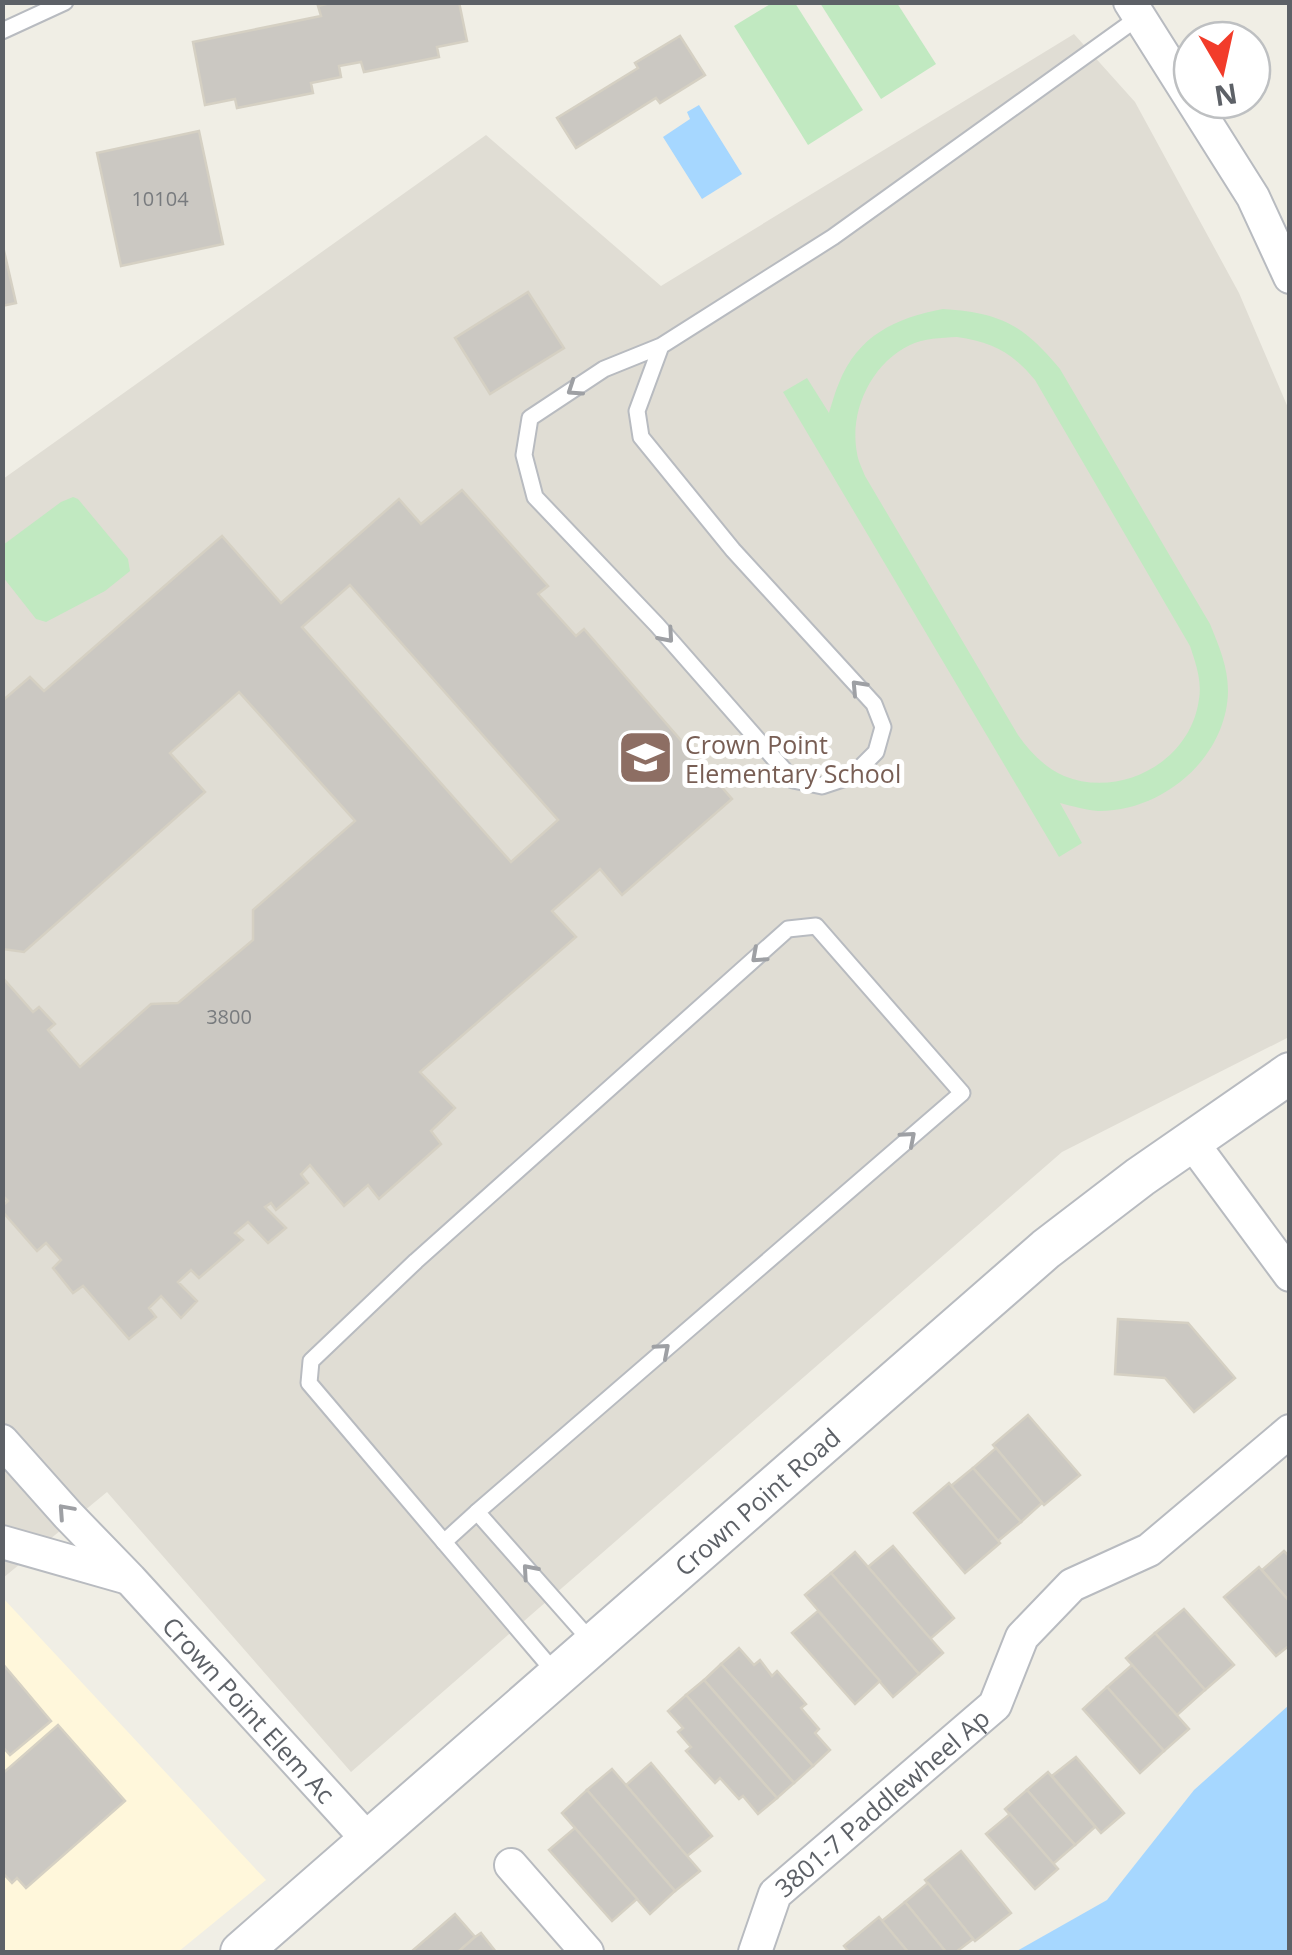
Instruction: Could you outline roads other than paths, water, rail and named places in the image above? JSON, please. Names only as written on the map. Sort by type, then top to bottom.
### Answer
[{"type":"street","points":[[1135,10],[1252,197],[1290,277]]},
{"type":"street","name":"Crown Point Road","points":[[242,1952],[1046,1250],[1191,1141],[1290,1073]]},
{"type":"street","points":[[1191,1141],[1290,1275]]},
{"type":"street","name":"3801-7 Paddlewheel Ap","points":[[755,1952],[774,1894],[995,1705],[1022,1638],[1072,1585],[1149,1550],[1290,1431]]},
{"type":"street","name":"Crown Point Elem Ac","points":[[2,1441],[370,1842]]},
{"type":"street","points":[[2,1542],[130,1579]]},
{"type":"street","points":[[511,1865],[587,1952]]},
{"type":"lane","points":[[2,31],[64,2]]},
{"type":"lane","points":[[661,346],[637,411],[641,436],[733,550],[874,704],[883,728],[876,752],[852,776],[822,786],[793,780],[657,625],[535,496],[524,454],[530,418],[604,369],[661,346],[833,237],[1135,10]]},
{"type":"lane","points":[[444,1542],[962,1092],[816,926],[788,929],[311,1360],[309,1384],[558,1676]]},
{"type":"lane","points":[[477,1512],[594,1644]]},
{"type":"water","points":[[699,105],[742,174],[702,199],[663,137],[690,119],[687,112]]},
{"type":"water","points":[[1289,1705],[1289,1952],[1015,1952],[1107,1900],[1194,1790]]},
{"type":"place","name":"Crown Point Elementary School","points":[[646,758]]}]
